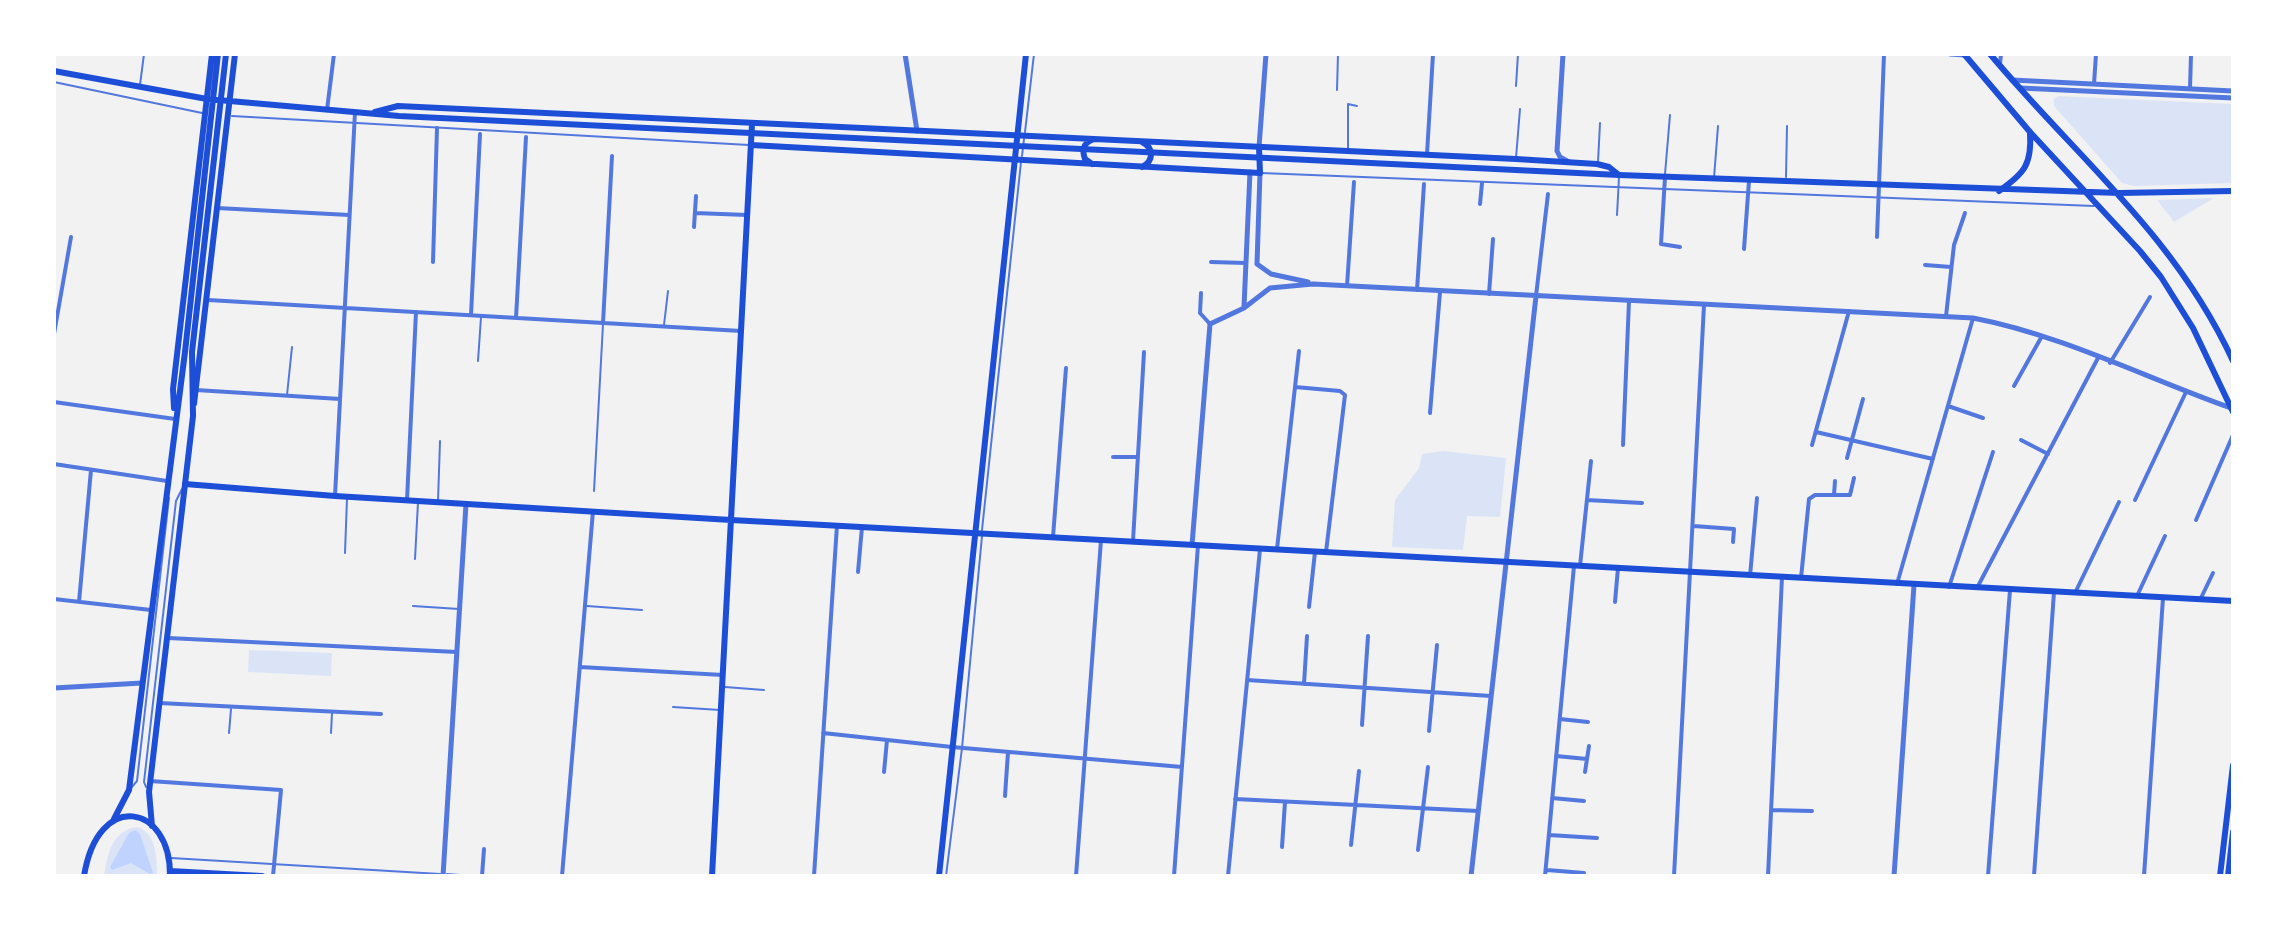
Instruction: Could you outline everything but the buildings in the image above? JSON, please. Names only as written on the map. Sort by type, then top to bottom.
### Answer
[{"type":"main road","points":[[175,419],[173,389],[205,113],[215,54]]},
{"type":"main road","points":[[193,416],[188,352],[215,54]]},
{"type":"main road","points":[[84,876],[94,841],[114,819],[129,790],[175,419],[188,352],[226,54]]},
{"type":"main road","points":[[235,54],[149,792],[152,826],[163,844],[170,873],[262,876]]},
{"type":"main road","points":[[939,876],[1021,136],[1026,54]]},
{"type":"main road","points":[[1964,54],[2030,132],[2140,251],[2174,296],[2202,344],[2232,410]]},
{"type":"main road","points":[[1990,54],[2158,239],[2213,321],[2233,361]]},
{"type":"main road","points":[[54,71],[207,99],[399,116],[1749,181],[2088,194],[2233,191]]},
{"type":"main road","points":[[371,113],[398,106],[1427,154],[1597,164],[1609,167],[1619,175]]},
{"type":"main road","points":[[712,876],[752,124]]},
{"type":"main road","points":[[917,131],[921,155]]},
{"type":"main road","points":[[1999,191],[2017,179],[2025,168],[2030,132]]},
{"type":"main road","points":[[1098,165],[1088,162],[1083,150],[1087,142],[1100,140]]},
{"type":"main road","points":[[1139,167],[1146,165],[1151,154],[1148,146],[1140,142]]},
{"type":"main road","points":[[751,145],[1260,173],[1259,147]]},
{"type":"main road","points":[[1250,172],[1259,147]]},
{"type":"main road","points":[[195,199],[217,208]]},
{"type":"main road","points":[[193,213],[205,208],[217,208]]},
{"type":"main road","points":[[167,481],[348,497],[731,520],[2233,601]]},
{"type":"main road","points":[[2220,876],[2233,765]]},
{"type":"main road","points":[[114,819],[135,817],[152,826]]},
{"type":"main road","points":[[2228,876],[2233,832]]},
{"type":"street","points":[[327,110],[334,54]]},
{"type":"street","points":[[905,54],[917,131]]},
{"type":"street","points":[[1259,147],[1266,54]]},
{"type":"street","points":[[1427,154],[1433,54]]},
{"type":"street","points":[[1563,54],[1557,151],[1570,163]]},
{"type":"street","points":[[1877,237],[1884,54]]},
{"type":"street","points":[[1950,54],[1964,54]]},
{"type":"street","points":[[2000,66],[2001,54]]},
{"type":"street","points":[[2094,87],[2096,54]]},
{"type":"street","points":[[2190,92],[2191,54]]},
{"type":"street","points":[[2012,80],[2190,92],[2233,91]]},
{"type":"street","points":[[2019,88],[2094,87]]},
{"type":"street","points":[[2190,92],[2233,98]]},
{"type":"street","points":[[335,496],[355,112]]},
{"type":"street","points":[[433,262],[437,128]]},
{"type":"street","points":[[471,315],[480,134]]},
{"type":"street","points":[[516,318],[526,137]]},
{"type":"street","points":[[603,323],[612,156]]},
{"type":"street","points":[[1244,308],[1250,172]]},
{"type":"street","points":[[1260,173],[1257,264],[1271,274],[1313,284]]},
{"type":"street","points":[[1665,177],[1661,244],[1680,247]]},
{"type":"street","points":[[1744,249],[1749,181]]},
{"type":"street","points":[[1347,286],[1354,182]]},
{"type":"street","points":[[1480,204],[1482,183]]},
{"type":"street","points":[[1417,290],[1424,184]]},
{"type":"street","points":[[1471,876],[1548,194]]},
{"type":"street","points":[[694,227],[696,196]]},
{"type":"street","points":[[217,208],[349,215]]},
{"type":"street","points":[[695,213],[747,215]]},
{"type":"street","points":[[1946,316],[1954,245],[1965,213]]},
{"type":"street","points":[[54,334],[71,237]]},
{"type":"street","points":[[1489,294],[1493,239]]},
{"type":"street","points":[[1211,262],[1246,263]]},
{"type":"street","points":[[1925,265],[1951,267]]},
{"type":"street","points":[[1210,324],[1244,308],[1270,288],[1313,284],[1973,318],[2006,324],[2042,336],[2232,410]]},
{"type":"street","points":[[1430,413],[1440,292]]},
{"type":"street","points":[[1174,876],[1210,324],[1200,313],[1201,293]]},
{"type":"street","points":[[2110,363],[2150,297]]},
{"type":"street","points":[[208,300],[741,331]]},
{"type":"street","points":[[1623,445],[1629,301]]},
{"type":"street","points":[[1674,876],[1704,305]]},
{"type":"street","points":[[1812,445],[1849,311]]},
{"type":"street","points":[[407,500],[416,312]]},
{"type":"street","points":[[1897,584],[1973,318]]},
{"type":"street","points":[[2014,386],[2042,336]]},
{"type":"street","points":[[1277,549],[1299,351]]},
{"type":"street","points":[[1133,542],[1144,352]]},
{"type":"street","points":[[1977,588],[2098,358]]},
{"type":"street","points":[[1053,537],[1066,368]]},
{"type":"street","points":[[1295,387],[1344,392],[1345,395],[1326,552]]},
{"type":"street","points":[[196,390],[340,399]]},
{"type":"street","points":[[2135,500],[2186,392]]},
{"type":"street","points":[[1847,458],[1863,399]]},
{"type":"street","points":[[54,402],[175,419]]},
{"type":"street","points":[[1948,406],[1983,418]]},
{"type":"street","points":[[1816,432],[1933,459]]},
{"type":"street","points":[[2196,520],[2233,435]]},
{"type":"street","points":[[2021,440],[2048,454]]},
{"type":"street","points":[[1949,587],[1993,452]]},
{"type":"street","points":[[1113,457],[1138,457]]},
{"type":"street","points":[[1584,873],[1545,873],[1591,461]]},
{"type":"street","points":[[54,464],[167,481]]},
{"type":"street","points":[[79,602],[91,470]]},
{"type":"street","points":[[1801,578],[1809,499],[1812,495],[1850,495],[1854,478]]},
{"type":"street","points":[[1834,495],[1835,481]]},
{"type":"street","points":[[1750,576],[1757,498]]},
{"type":"street","points":[[1587,500],[1642,503]]},
{"type":"street","points":[[2075,593],[2119,502]]},
{"type":"street","points":[[443,875],[466,504]]},
{"type":"street","points":[[562,876],[593,511]]},
{"type":"street","points":[[814,876],[837,525]]},
{"type":"street","points":[[1693,526],[1734,529],[1733,542]]},
{"type":"street","points":[[858,572],[862,527]]},
{"type":"street","points":[[2136,597],[2165,536]]},
{"type":"street","points":[[1076,876],[1101,540]]},
{"type":"street","points":[[1228,876],[1260,549]]},
{"type":"street","points":[[1309,607],[1315,552]]},
{"type":"street","points":[[1615,602],[1618,568]]},
{"type":"street","points":[[2200,600],[2213,573]]},
{"type":"street","points":[[1768,876],[1782,577]]},
{"type":"street","points":[[1894,876],[1914,585]]},
{"type":"street","points":[[1988,876],[2010,590]]},
{"type":"street","points":[[2034,876],[2054,592]]},
{"type":"street","points":[[2144,876],[2163,598]]},
{"type":"street","points":[[54,599],[151,610]]},
{"type":"street","points":[[1304,684],[1307,636]]},
{"type":"street","points":[[1362,725],[1368,636]]},
{"type":"street","points":[[167,638],[457,652]]},
{"type":"street","points":[[1429,731],[1437,645]]},
{"type":"street","points":[[580,667],[723,675]]},
{"type":"street","points":[[1247,680],[1491,696]]},
{"type":"street","points":[[54,688],[142,683]]},
{"type":"street","points":[[159,703],[381,714]]},
{"type":"street","points":[[1560,719],[1588,722]]},
{"type":"street","points":[[823,733],[1182,767]]},
{"type":"street","points":[[884,772],[887,740]]},
{"type":"street","points":[[1585,772],[1589,746]]},
{"type":"street","points":[[1005,796],[1008,752]]},
{"type":"street","points":[[1556,756],[1587,759]]},
{"type":"street","points":[[1418,850],[1428,767]]},
{"type":"street","points":[[1351,845],[1359,771]]},
{"type":"street","points":[[150,781],[281,790],[273,876]]},
{"type":"street","points":[[1552,798],[1584,801]]},
{"type":"street","points":[[1235,799],[1478,811]]},
{"type":"street","points":[[1282,847],[1285,802]]},
{"type":"street","points":[[1771,810],[1812,811]]},
{"type":"street","points":[[1549,835],[1597,838]]},
{"type":"street","points":[[482,876],[484,849]]},
{"type":"lane","points":[[140,88],[144,54]]},
{"type":"lane","points":[[1021,136],[1034,54]]},
{"type":"lane","points":[[1337,90],[1338,54]]},
{"type":"lane","points":[[1516,86],[1518,54]]},
{"type":"lane","points":[[54,82],[227,116],[751,145]]},
{"type":"lane","points":[[1348,152],[1348,104],[1357,106]]},
{"type":"lane","points":[[1516,159],[1520,109]]},
{"type":"lane","points":[[1665,177],[1670,115]]},
{"type":"lane","points":[[1597,164],[1600,123]]},
{"type":"lane","points":[[1714,179],[1718,126]]},
{"type":"lane","points":[[1786,182],[1787,126]]},
{"type":"lane","points":[[1260,173],[2099,206]]},
{"type":"lane","points":[[1617,215],[1619,175]]},
{"type":"lane","points":[[664,327],[668,291]]},
{"type":"lane","points":[[478,361],[481,316]]},
{"type":"lane","points":[[594,491],[603,323]]},
{"type":"lane","points":[[287,396],[292,347]]},
{"type":"lane","points":[[438,502],[440,441]]},
{"type":"lane","points":[[129,790],[137,781],[170,500],[167,481]]},
{"type":"lane","points":[[149,792],[144,782],[176,501],[185,484]]},
{"type":"lane","points":[[345,553],[348,497]]},
{"type":"lane","points":[[415,559],[418,501]]},
{"type":"lane","points":[[946,876],[962,748],[978,533]]},
{"type":"lane","points":[[413,606],[460,609]]},
{"type":"lane","points":[[585,606],[642,610]]},
{"type":"lane","points":[[722,687],[764,690]]},
{"type":"lane","points":[[229,733],[231,707]]},
{"type":"lane","points":[[673,707],[721,710]]},
{"type":"lane","points":[[331,733],[332,712]]},
{"type":"lane","points":[[168,858],[473,876]]},
{"type":"shaded area","points":[[2058,96],[2233,104],[2233,183],[2134,186],[2122,183],[2054,106],[2054,99]]},
{"type":"shaded area","points":[[2214,198],[2174,222],[2157,200]]},
{"type":"shaded area","points":[[1443,451],[1506,458],[1500,517],[1467,516],[1463,550],[1392,547],[1395,500],[1419,468],[1422,454]]},
{"type":"shaded area","points":[[249,650],[332,653],[331,676],[248,672]]},
{"type":"shaded area","points":[[137,827],[152,840],[157,876],[104,876],[109,852],[116,838]]},
{"type":"water","points":[[135,830],[140,834],[153,873],[131,863],[112,870],[110,867],[129,833]]}]
